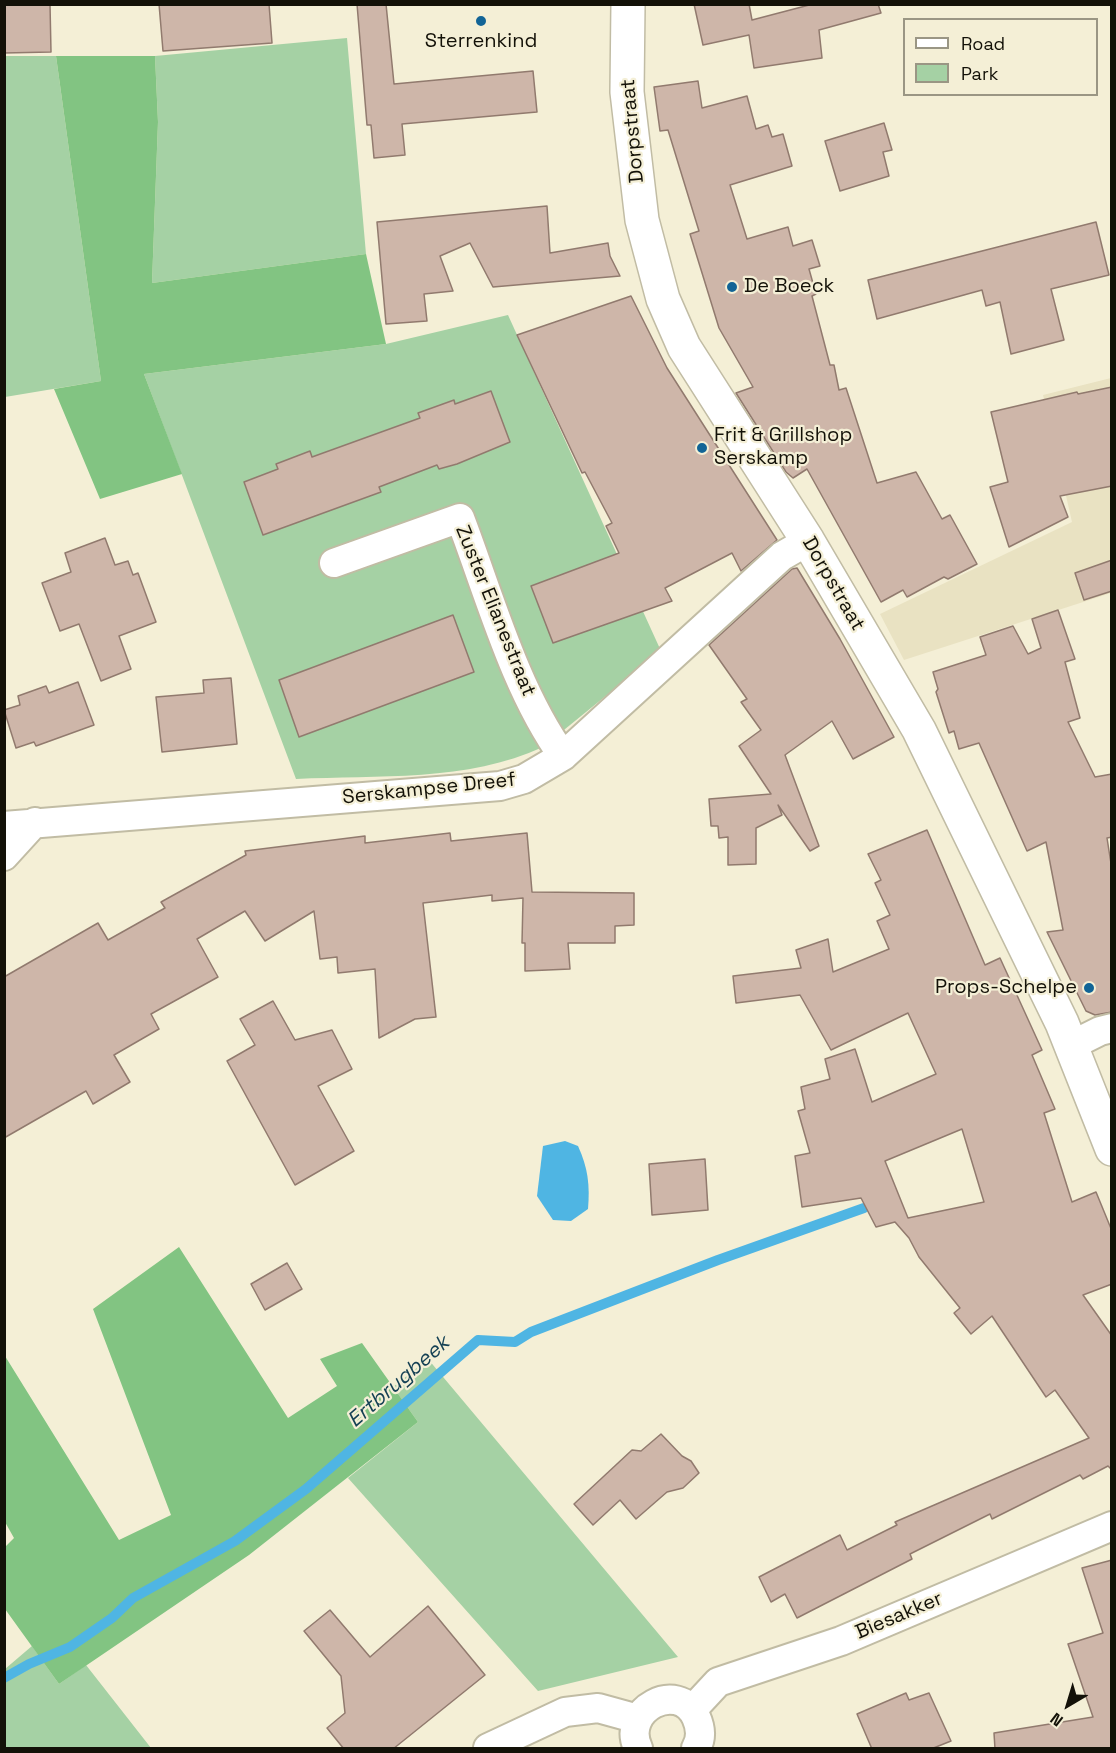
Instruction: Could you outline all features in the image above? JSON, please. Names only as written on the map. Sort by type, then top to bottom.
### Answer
[{"type":"street","name":"Dorpstraat","points":[[628,4],[627,92],[641,209],[663,299],[684,347],[808,541],[919,730],[1072,1045],[1112,1149]]},
{"type":"street","name":"Zuster Elianestraat","points":[[334,563],[460,518],[523,686],[548,735],[563,756]]},
{"type":"street","name":"Serskampse Dreef","points":[[4,826],[500,786],[524,779],[563,756],[782,556],[808,541]]},
{"type":"street","points":[[4,856],[35,822]]},
{"type":"street","points":[[1072,1045],[1100,1030],[1112,1028]]},
{"type":"street","name":"Biesakker","points":[[692,1710],[718,1682],[841,1641],[1112,1526]]},
{"type":"street","points":[[637,1748],[634,1738],[638,1719],[648,1706],[662,1701],[680,1701],[692,1710],[699,1723],[701,1739],[696,1749]]},
{"type":"street","points":[[488,1749],[565,1712],[598,1708],[638,1719]]},
{"type":"shaded area","points":[[1111,378],[1111,593],[904,660],[880,614],[1072,522],[1043,395]]},
{"type":"green space","points":[[347,38],[366,254],[152,283],[158,122],[155,56]]},
{"type":"green space","points":[[5,56],[56,56],[101,381],[5,397]]},
{"type":"green space","points":[[56,56],[155,56],[158,122],[152,283],[366,254],[386,344],[144,374],[182,474],[100,499],[54,389],[101,381]]},
{"type":"green space","points":[[508,315],[661,651],[543,747],[514,758],[484,766],[422,775],[296,779],[144,374],[386,344]]},
{"type":"green space","points":[[179,1247],[288,1418],[337,1386],[320,1359],[362,1343],[418,1422],[249,1555],[59,1684],[5,1609],[5,1547],[14,1538],[5,1522],[5,1356],[119,1540],[171,1515],[93,1309]]},
{"type":"green space","points":[[428,1359],[678,1657],[538,1691],[348,1478],[418,1422],[393,1387]]},
{"type":"green space","points":[[32,1646],[59,1684],[86,1665],[151,1748],[5,1748],[5,1669]]},
{"type":"water","points":[[565,1141],[578,1146],[586,1169],[588,1184],[588,1209],[571,1221],[553,1220],[537,1196],[543,1146]]},
{"type":"building","points":[[4,4],[50,4],[51,52],[4,53]]},
{"type":"building","points":[[159,4],[269,4],[272,43],[163,51]]},
{"type":"building","points":[[357,4],[386,4],[394,84],[533,71],[537,112],[402,124],[405,155],[374,158],[371,125],[367,125]]},
{"type":"building","points":[[694,4],[749,4],[752,20],[813,4],[878,4],[881,13],[819,30],[822,58],[754,68],[749,35],[703,45]]},
{"type":"building","points":[[698,81],[702,108],[747,96],[756,129],[768,125],[772,137],[783,134],[792,166],[730,185],[747,239],[788,227],[793,246],[812,240],[820,266],[809,269],[816,294],[812,296],[830,365],[834,365],[839,390],[846,388],[877,483],[916,472],[942,519],[950,515],[977,564],[948,579],[944,577],[907,597],[903,590],[881,602],[807,469],[793,478],[786,472],[736,393],[753,387],[719,328],[690,234],[699,231],[668,130],[660,131],[654,87]]},
{"type":"building","points":[[884,123],[892,150],[883,152],[889,176],[840,191],[825,141]]},
{"type":"building","points":[[547,206],[550,253],[608,243],[610,256],[620,276],[493,287],[470,243],[440,256],[453,291],[424,294],[427,321],[386,324],[377,222]]},
{"type":"building","points":[[1096,222],[1109,275],[1051,289],[1064,340],[1011,354],[1000,302],[986,306],[982,290],[877,319],[868,280]]},
{"type":"building","points":[[631,296],[667,368],[777,540],[741,571],[732,553],[665,588],[672,601],[553,643],[531,586],[619,553],[606,526],[612,523],[585,472],[582,473],[517,335]]},
{"type":"building","points":[[1112,387],[1112,486],[1060,496],[1068,517],[1009,547],[990,487],[1008,482],[991,412],[1077,392],[1078,394]]},
{"type":"building","points":[[491,391],[510,442],[457,464],[439,469],[437,465],[379,487],[381,492],[263,535],[244,482],[278,469],[276,464],[310,451],[312,457],[420,418],[418,413],[454,400],[455,404]]},
{"type":"building","points":[[105,538],[115,565],[128,561],[133,575],[138,573],[156,622],[119,636],[131,669],[101,681],[79,624],[60,631],[42,583],[71,572],[65,553]]},
{"type":"building","points":[[1112,560],[1112,591],[1084,600],[1075,573]]},
{"type":"building","points":[[797,568],[840,639],[894,737],[853,759],[832,721],[785,755],[819,846],[810,851],[778,805],[782,815],[756,828],[756,864],[728,865],[728,837],[719,838],[718,826],[711,826],[709,799],[771,794],[739,746],[761,730],[741,702],[747,699],[709,645],[792,569]]},
{"type":"building","points":[[1058,610],[1075,659],[1065,662],[1080,718],[1068,722],[1095,777],[1112,774],[1112,837],[1107,838],[1112,870],[1112,1012],[1095,1015],[1086,1011],[1047,932],[1063,930],[1046,842],[1027,851],[979,743],[959,749],[954,731],[949,733],[936,692],[938,689],[933,672],[986,655],[980,637],[1013,626],[1028,654],[1041,648],[1032,619]]},
{"type":"building","points":[[453,615],[474,672],[299,737],[279,680]]},
{"type":"building","points":[[231,678],[237,744],[162,752],[156,697],[204,693],[203,680]]},
{"type":"building","points":[[78,682],[94,725],[36,746],[34,742],[16,748],[4,710],[20,705],[18,696],[46,686],[49,693]]},
{"type":"building","points":[[927,830],[985,965],[1000,958],[1042,1050],[1032,1055],[1055,1109],[1044,1113],[1072,1202],[1096,1192],[1112,1231],[1112,1284],[1083,1295],[1112,1336],[1112,1470],[1108,1466],[1083,1479],[1080,1475],[992,1519],[990,1514],[910,1554],[912,1559],[797,1618],[785,1594],[771,1602],[759,1577],[840,1535],[847,1550],[897,1525],[895,1522],[1089,1438],[1055,1390],[1046,1397],[992,1316],[971,1334],[954,1313],[960,1308],[919,1257],[909,1238],[895,1222],[876,1227],[861,1198],[802,1207],[795,1156],[810,1153],[798,1111],[805,1109],[801,1087],[830,1079],[825,1059],[855,1049],[872,1102],[936,1074],[908,1013],[831,1050],[800,995],[736,1003],[733,976],[801,968],[796,950],[828,939],[833,972],[889,949],[877,921],[890,915],[875,883],[881,880],[868,854]],"holes":[[[962,1129],[984,1202],[908,1218],[885,1161]]]},
{"type":"building","points":[[450,833],[451,841],[527,833],[532,892],[634,893],[634,925],[615,926],[615,943],[568,943],[570,969],[525,971],[525,943],[522,943],[523,898],[492,901],[492,895],[423,903],[436,1017],[415,1019],[379,1038],[375,969],[338,973],[337,957],[320,959],[314,911],[265,941],[245,911],[197,939],[218,977],[151,1014],[159,1029],[114,1055],[130,1082],[93,1104],[86,1091],[4,1138],[4,977],[98,923],[108,940],[165,908],[161,902],[246,855],[245,851],[365,836],[365,843]]},
{"type":"building","points":[[273,1001],[295,1040],[332,1030],[352,1069],[318,1086],[354,1151],[295,1185],[227,1061],[255,1045],[240,1019]]},
{"type":"building","points":[[705,1159],[708,1210],[652,1215],[649,1164]]},
{"type":"building","points":[[287,1263],[302,1289],[265,1310],[251,1284]]},
{"type":"building","points":[[661,1434],[682,1456],[691,1461],[699,1473],[683,1488],[667,1492],[636,1519],[620,1500],[593,1525],[574,1504],[632,1450],[641,1451]]},
{"type":"building","points":[[1112,1560],[1112,1749],[995,1749],[994,1733],[1093,1717],[1068,1644],[1103,1633],[1082,1568]]},
{"type":"building","points":[[428,1606],[485,1675],[393,1749],[344,1749],[327,1728],[345,1713],[341,1676],[304,1631],[330,1610],[370,1657]]},
{"type":"building","points":[[906,1693],[909,1700],[929,1693],[951,1741],[931,1749],[872,1749],[857,1714]]},
{"type":"waterway","name":"Ertbrugbeek","points":[[4,1678],[29,1664],[70,1647],[112,1618],[133,1598],[235,1541],[306,1489],[478,1340],[515,1342],[531,1332],[718,1260],[864,1208]]},
{"type":"place","name":"Sterrenkind","points":[[481,21]]},
{"type":"place","name":"De Boeck","points":[[732,287]]},
{"type":"place","name":"Frit & Grillshop Serskamp","points":[[702,448]]},
{"type":"place","name":"Props-Schelpe","points":[[1089,988]]}]
